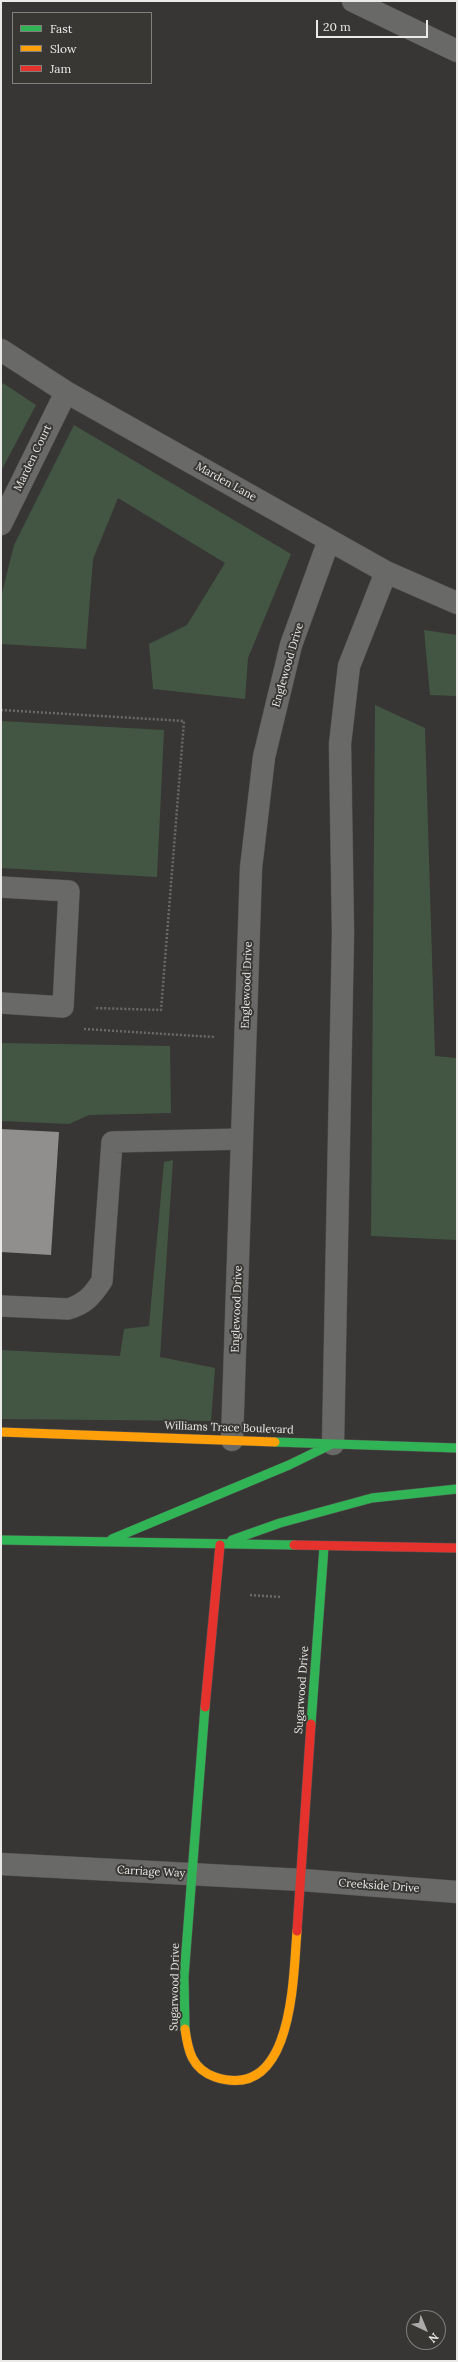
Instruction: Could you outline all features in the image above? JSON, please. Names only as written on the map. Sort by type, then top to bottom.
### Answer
[{"type":"main road","name":"Williams Trace Boulevard","points":[[1,1432],[457,1448]]},
{"type":"main road","points":[[104,1542],[289,1466],[333,1444]]},
{"type":"main road","points":[[220,1545],[280,1523],[372,1498],[457,1489]]},
{"type":"main road","points":[[1,1540],[324,1547],[457,1548]]},
{"type":"main road","name":"Sugarwood Drive","points":[[220,1545],[191,1874],[184,2010],[186,2039],[192,2061],[210,2076],[230,2081],[251,2075],[269,2063],[282,2044],[292,1998],[302,1880],[324,1547]]},
{"type":"street","points":[[353,1],[457,51]]},
{"type":"street","name":"Marden Lane","points":[[1,350],[66,392],[386,572],[457,603]]},
{"type":"street","name":"Marden Court","points":[[1,524],[66,392]]},
{"type":"street","name":"Englewood Drive","points":[[232,1440],[251,868],[264,757],[291,645],[329,540]]},
{"type":"street","points":[[333,1444],[343,933],[340,744],[349,666],[386,572]]},
{"type":"street","name":"Carriage Way","points":[[1,1864],[302,1880]]},
{"type":"street","name":"Creekside Drive","points":[[302,1880],[457,1892]]},
{"type":"lane","points":[[1,887],[69,891],[63,1007],[1,1004]]},
{"type":"lane","points":[[1,1306],[68,1309],[78,1306],[91,1297],[102,1281],[112,1142],[242,1139]]},
{"type":"path","points":[[1,710],[184,721],[161,1010],[63,1007]]},
{"type":"path","points":[[79,1029],[219,1037]]},
{"type":"path","points":[[250,1594],[280,1597]]},
{"type":"green space","points":[[3,383],[36,405],[1,471],[1,386]]},
{"type":"green space","points":[[74,425],[291,554],[248,658],[245,699],[153,689],[149,644],[187,625],[225,563],[118,498],[93,559],[86,649],[1,644],[1,597],[14,545]]},
{"type":"green space","points":[[424,630],[457,635],[457,696],[430,695]]},
{"type":"green space","points":[[375,705],[425,728],[435,1056],[457,1058],[457,1240],[371,1236]]},
{"type":"green space","points":[[1,721],[164,730],[157,877],[1,868]]},
{"type":"green space","points":[[1,1043],[170,1046],[171,1113],[89,1115],[69,1124],[1,1121]]},
{"type":"green space","points":[[173,1160],[160,1357],[215,1368],[211,1421],[1,1419],[1,1350],[120,1356],[124,1329],[149,1326],[164,1162]]},
{"type":"building","points":[[1,1129],[59,1132],[51,1255],[1,1252]]},
{"type":"traffic: fast","points":[[275,1442],[457,1448]]},
{"type":"traffic: fast","points":[[112,1539],[289,1465],[330,1445]]},
{"type":"traffic: fast","points":[[232,1540],[280,1523],[372,1498],[457,1489]]},
{"type":"traffic: fast","points":[[1,1540],[294,1545]]},
{"type":"traffic: fast","points":[[311,1724],[324,1547]]},
{"type":"traffic: fast","points":[[185,2029],[184,1977],[205,1707]]},
{"type":"traffic: slow","points":[[1,1432],[275,1442]]},
{"type":"traffic: slow","points":[[185,2029],[192,2058],[207,2074],[215,2077],[241,2080],[261,2072],[275,2054],[284,2031],[294,1977],[297,1931]]},
{"type":"traffic: jam","points":[[205,1707],[220,1545]]},
{"type":"traffic: jam","points":[[294,1545],[457,1548]]},
{"type":"traffic: jam","points":[[297,1931],[311,1724]]}]
